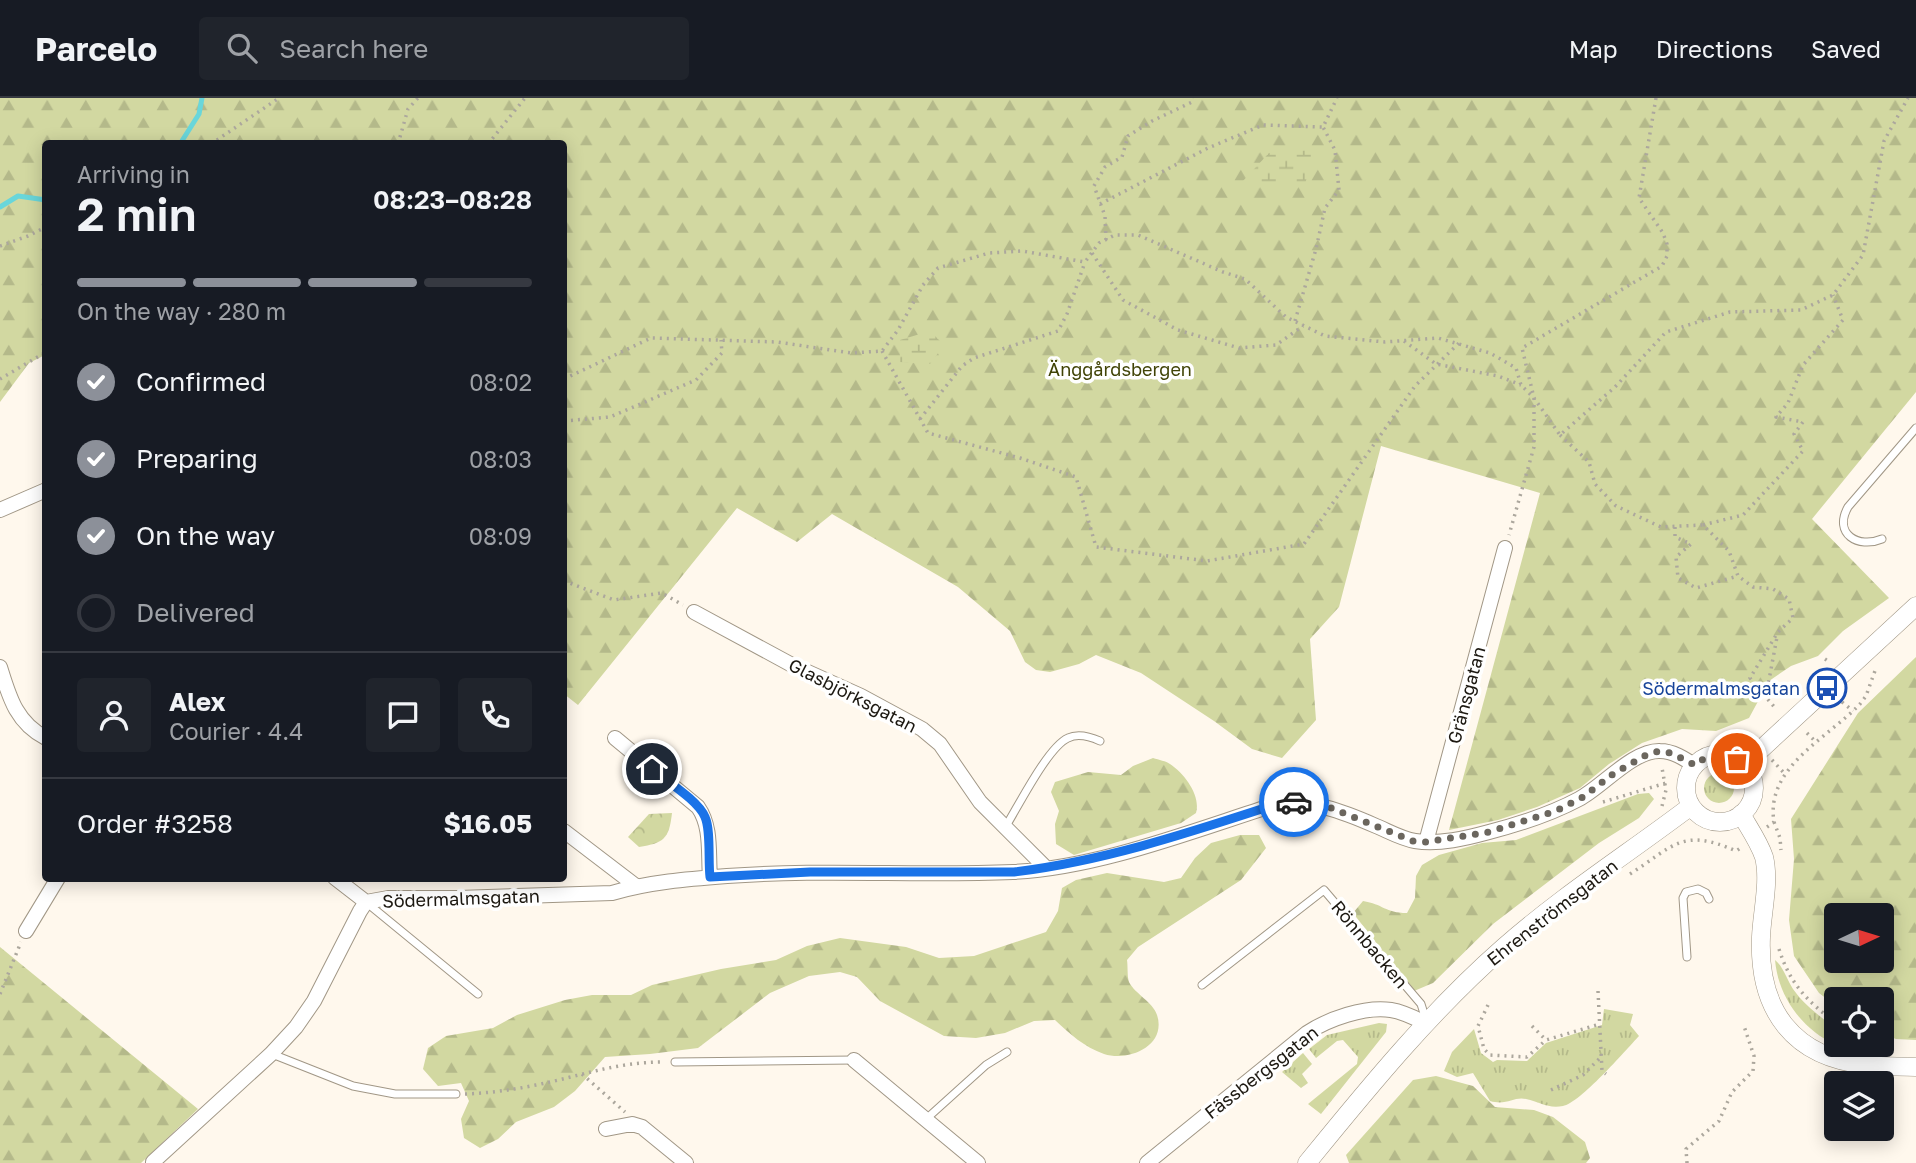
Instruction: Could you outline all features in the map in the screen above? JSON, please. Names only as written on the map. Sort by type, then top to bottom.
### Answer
[{"type":"street","points":[[0,510],[42,492]]},
{"type":"street","name":"Gränsgatan","points":[[1426,842],[1505,548]]},
{"type":"street","points":[[1744,765],[1916,606]]},
{"type":"street","name":"Glasbjörksgatan","points":[[694,612],[922,729],[940,744],[980,802],[1046,868]]},
{"type":"street","points":[[0,667],[10,699],[22,720],[42,735]]},
{"type":"street","points":[[615,738],[698,807],[705,816],[710,877]]},
{"type":"street","name":"Södermalmsgatan","points":[[153,1162],[271,1054],[296,1027],[314,1001],[366,902],[388,898],[612,893],[636,886],[710,877],[810,872],[1014,872],[1046,868],[1139,848],[1290,802],[1326,806],[1405,838],[1426,842],[1489,832],[1556,811],[1583,797],[1613,774],[1648,754],[1660,751],[1671,753],[1695,765]]},
{"type":"street","points":[[1719,754],[1728,755],[1744,765],[1753,781],[1753,790],[1751,799],[1741,814],[1728,821],[1714,821],[1701,816],[1691,806],[1686,788],[1688,776],[1702,759],[1719,754]]},
{"type":"street","name":"Ehrenströmsgatan","points":[[1307,1163],[1365,1092],[1504,946],[1691,806]]},
{"type":"street","points":[[1741,814],[1764,857],[1766,875],[1761,937],[1763,980],[1781,1021],[1815,1051],[1837,1059],[1867,1065],[1916,1068]]},
{"type":"street","points":[[567,833],[636,886]]},
{"type":"street","points":[[26,931],[56,882]]},
{"type":"street","points":[[340,882],[366,902]]},
{"type":"street","name":"Fässbergsgatan","points":[[1147,1163],[1316,1027],[1360,1013],[1390,1010],[1427,1024]]},
{"type":"street","points":[[854,1060],[978,1163]]},
{"type":"street","points":[[606,1129],[632,1124],[642,1127],[686,1163]]},
{"type":"lane","points":[[1882,539],[1870,543],[1854,540],[1845,529],[1843,517],[1848,507],[1916,428]]},
{"type":"lane","points":[[1006,826],[1049,755],[1060,744],[1069,737],[1076,736],[1100,740]]},
{"type":"lane","points":[[1687,957],[1683,898],[1686,892],[1698,889],[1706,893],[1709,899]]},
{"type":"lane","name":"Rönnbacken","points":[[1202,985],[1324,890],[1421,1004],[1427,1024]]},
{"type":"lane","points":[[366,902],[478,994]]},
{"type":"lane","points":[[925,1120],[986,1065],[1007,1052]]},
{"type":"lane","points":[[271,1054],[353,1086],[395,1094],[456,1094]]},
{"type":"lane","points":[[675,1062],[854,1060]]},
{"type":"path","points":[[217,140],[279,98]]},
{"type":"path","points":[[399,140],[408,110],[418,98]]},
{"type":"path","points":[[491,140],[525,98]]},
{"type":"path","points":[[1106,240],[1105,216],[1094,186],[1105,167],[1122,158],[1128,136],[1192,102],[1193,98]]},
{"type":"path","points":[[1323,127],[1337,98]]},
{"type":"path","points":[[1505,548],[1534,447],[1534,398],[1522,348],[1639,281],[1662,266],[1667,256],[1668,244],[1663,233],[1639,198],[1656,98]]},
{"type":"path","points":[[1560,435],[1615,387],[1666,332],[1730,312],[1801,310],[1833,295],[1863,255],[1884,141],[1908,98]]},
{"type":"path","points":[[1100,204],[1208,148],[1262,125],[1323,127]]},
{"type":"path","points":[[1295,321],[1325,208],[1339,190],[1335,150],[1323,127]]},
{"type":"path","points":[[0,246],[42,229]]},
{"type":"path","points":[[920,418],[962,366],[974,358],[1058,331],[1085,261],[1099,243],[1115,236],[1139,235],[1245,279],[1286,317],[1325,336],[1385,342],[1438,338],[1459,343],[1490,353],[1516,368],[1521,385]]},
{"type":"path","points":[[567,379],[651,338],[777,342],[851,353],[882,351],[898,330],[923,285],[938,268],[989,253],[1022,251],[1085,261]]},
{"type":"path","points":[[1092,253],[1124,300],[1178,330],[1239,348],[1276,345],[1304,326]]},
{"type":"path","points":[[1403,341],[1436,363],[1498,376],[1521,385],[1534,398],[1560,435],[1589,463],[1595,484],[1616,506],[1661,527],[1703,525],[1743,515],[1803,451],[1794,434],[1803,422],[1776,417],[1788,403],[1803,365],[1843,320],[1833,295]]},
{"type":"path","points":[[567,421],[610,416],[696,380],[722,353],[721,340]]},
{"type":"path","points":[[882,351],[928,433],[1020,457],[1076,477],[1096,547],[1207,561],[1304,544],[1415,386],[1459,343]]},
{"type":"path","points":[[0,379],[42,354]]},
{"type":"path","points":[[1703,525],[1729,551],[1738,576],[1753,587],[1773,589],[1789,599],[1793,618],[1777,632],[1750,678],[1776,709]]},
{"type":"path","points":[[1675,527],[1675,537],[1691,544],[1676,557],[1678,578],[1696,588],[1738,576]]},
{"type":"path","points":[[567,582],[614,600],[662,593],[694,612]]},
{"type":"path","points":[[1766,696],[1777,632]]},
{"type":"path","points":[[1780,860],[1780,838],[1772,808],[1775,792],[1782,778],[1800,757],[1853,711],[1866,696],[1879,664]]},
{"type":"path","points":[[1842,702],[1853,711]]},
{"type":"path","points":[[1807,733],[1817,743]]},
{"type":"path","points":[[1602,802],[1666,783]]},
{"type":"path","points":[[1629,874],[1689,839],[1699,838],[1736,851],[1774,822]]},
{"type":"path","points":[[0,994],[26,931]]},
{"type":"path","points":[[1778,946],[1792,982],[1808,1001],[1824,1014]]},
{"type":"path","points":[[1598,991],[1602,1071],[1606,1074]]},
{"type":"path","points":[[1488,1005],[1478,1026],[1484,1049],[1490,1055],[1527,1057],[1546,1040],[1600,1024]]},
{"type":"path","points":[[1532,1026],[1546,1040]]},
{"type":"path","points":[[1688,1163],[1686,1149],[1719,1121],[1732,1092],[1753,1071],[1754,1056],[1744,1026]]},
{"type":"path","points":[[1551,1090],[1583,1075],[1601,1057]]},
{"type":"path","points":[[456,1094],[497,1093],[614,1065],[675,1062]]},
{"type":"path","points":[[582,1074],[642,1127]]},
{"type":"green space","name":"Änggårdsbergen","points":[[0,98],[1916,98],[1916,392],[1812,519],[1889,598],[1843,631],[1818,656],[1791,666],[1769,681],[1749,718],[1716,731],[1682,729],[1642,743],[1609,764],[1580,788],[1498,820],[1449,830],[1540,493],[1381,446],[1339,607],[1310,639],[1316,720],[1282,758],[1252,749],[1141,673],[1096,655],[1079,664],[1050,672],[1036,670],[1025,662],[1010,631],[958,587],[832,514],[797,542],[737,508],[578,705],[567,696],[567,140],[42,140],[42,356],[29,363],[0,402]]},
{"type":"green space","points":[[1315,150],[1305,184],[1242,182],[1269,153]]},
{"type":"green space","points":[[930,331],[944,345],[930,364],[900,362],[900,340]]},
{"type":"green space","points":[[1916,657],[1916,1040],[1894,1038],[1894,987],[1824,987],[1824,997],[1794,956],[1789,920],[1794,859],[1791,819],[1858,713]]},
{"type":"green space","points":[[1153,758],[1170,764],[1186,779],[1194,793],[1196,813],[1181,823],[1074,855],[1056,844],[1055,824],[1059,811],[1051,792],[1055,782],[1088,772],[1121,775],[1133,766]]},
{"type":"green space","points":[[1719,773],[1730,777],[1734,788],[1730,799],[1719,803],[1708,799],[1704,788],[1708,777]]},
{"type":"green space","points":[[1649,793],[1654,799],[1639,818],[1599,843],[1493,924],[1433,983],[1414,991],[1353,913],[1363,901],[1394,912],[1407,913],[1415,898],[1416,876],[1422,865],[1439,855],[1482,843],[1516,840],[1638,794]]},
{"type":"green space","points":[[672,813],[667,834],[660,841],[639,847],[628,837],[649,814]]},
{"type":"green space","points":[[1240,835],[1259,835],[1266,848],[1241,880],[1138,947],[1127,960],[1129,982],[1155,1010],[1159,1026],[1151,1043],[1144,1049],[1124,1056],[1104,1054],[1090,1048],[1055,1020],[1034,1021],[1005,1033],[976,1038],[944,1036],[880,1001],[857,977],[840,972],[809,976],[770,993],[698,1048],[605,1057],[575,1091],[554,1107],[516,1122],[498,1139],[480,1148],[464,1138],[461,1119],[469,1101],[461,1083],[438,1086],[423,1069],[428,1048],[446,1036],[493,1028],[517,1015],[565,1000],[592,995],[631,995],[652,985],[776,960],[807,946],[840,938],[906,947],[939,958],[974,956],[1046,932],[1058,911],[1062,888],[1076,880],[1107,873],[1164,882],[1181,878],[1195,858],[1211,843]]},
{"type":"green space","points":[[0,947],[198,1109],[141,1163],[0,1163]]},
{"type":"green space","points":[[1775,960],[1798,995],[1824,1019],[1824,1038],[1799,1016],[1787,1000],[1779,981]]},
{"type":"green space","points":[[1604,1009],[1633,1014],[1630,1025],[1639,1036],[1571,1103],[1558,1107],[1522,1098],[1490,1101],[1473,1073],[1457,1077],[1444,1071],[1452,1052],[1474,1029],[1481,1053],[1493,1062],[1527,1061],[1546,1043],[1602,1025]]},
{"type":"green space","points":[[1379,1023],[1387,1024],[1386,1032],[1321,1114],[1308,1104],[1357,1064],[1358,1057],[1343,1040],[1337,1041],[1316,1058],[1309,1049],[1327,1035]]},
{"type":"green space","points":[[1303,1053],[1312,1064],[1302,1074],[1308,1083],[1301,1088],[1282,1072]]},
{"type":"green space","points":[[1436,1076],[1473,1086],[1495,1107],[1534,1110],[1553,1117],[1585,1142],[1590,1158],[1586,1163],[1349,1163],[1346,1155],[1413,1080]]},
{"type":"waterway","points":[[183,140],[199,114],[202,98]]},
{"type":"waterway","points":[[0,207],[18,196],[42,199]]},
{"type":"way so far","points":[[1294,802],[1326,806],[1413,841],[1447,840],[1489,832],[1556,811],[1583,797],[1613,774],[1648,754],[1660,751],[1671,753],[1695,765],[1710,755],[1728,755],[1737,759]]},
{"type":"place","name":"Södermalmsgatan","points":[[1827,688]]},
{"type":"route","points":[[652,769],[705,816],[710,877],[810,872],[1014,872],[1046,868],[1139,848],[1274,805],[1294,802]]}]
